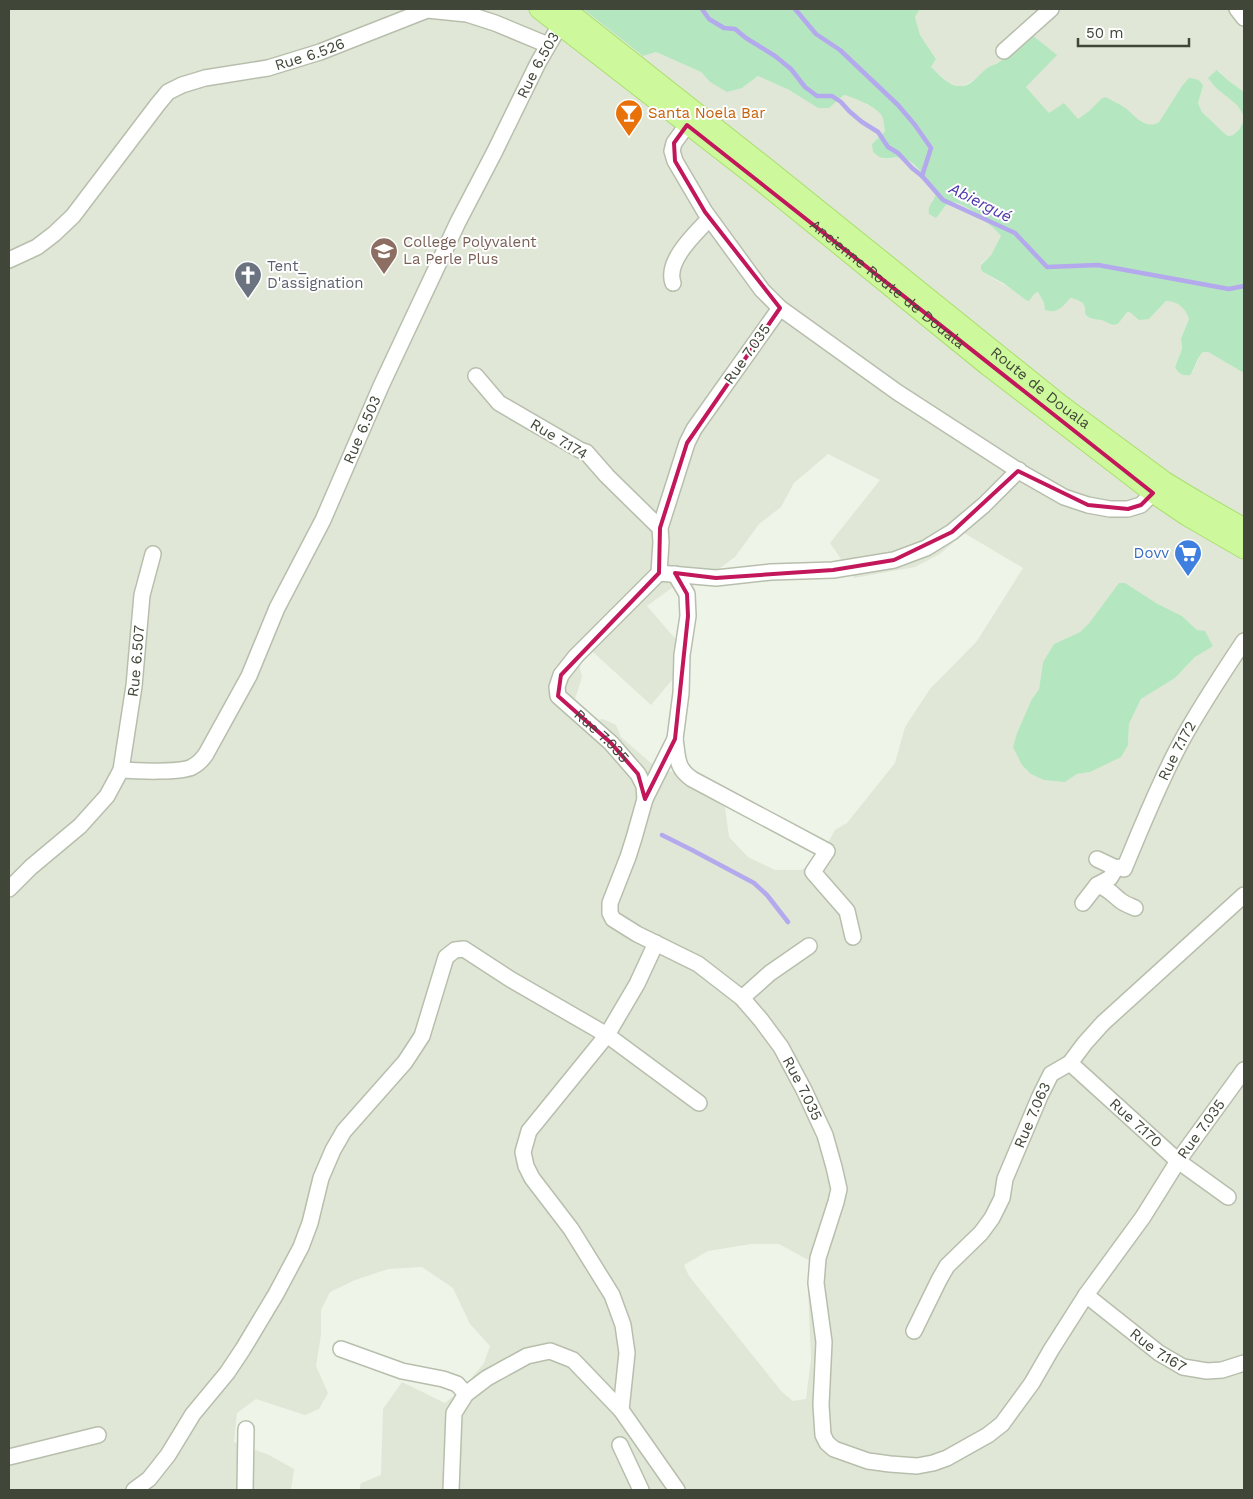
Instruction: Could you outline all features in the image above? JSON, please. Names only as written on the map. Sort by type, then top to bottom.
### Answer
[{"type":"main road","name":"Ancienne Route de Douala","points":[[539,9],[562,17],[687,124],[762,182],[988,366],[1153,493],[1192,508],[1244,549]]},
{"type":"main road","name":"Route de Douala","points":[[562,17],[777,176],[1061,405],[1164,481],[1192,508],[1244,528]]},
{"type":"street","points":[[1004,51],[1050,9]]},
{"type":"street","points":[[1237,9],[1244,18]]},
{"type":"street","name":"Rue 6.526","points":[[9,260],[37,247],[73,216],[158,104],[168,92],[182,85],[205,78],[268,68],[320,52],[427,10],[467,14],[495,23],[548,45]]},
{"type":"street","name":"Rue 6.503","points":[[122,770],[190,769],[199,763],[206,754],[249,676],[277,608],[323,520],[381,386],[458,222],[562,17]]},
{"type":"street","points":[[687,124],[674,143],[672,151],[675,161],[692,193],[710,219],[762,290],[780,308],[897,392],[1019,470],[1064,496],[1088,505],[1128,509],[1141,505],[1153,493]]},
{"type":"street","points":[[673,283],[672,278],[677,258],[685,244],[710,219]]},
{"type":"street","name":"Rue 7.035","points":[[780,308],[694,429],[687,443],[660,528],[659,573],[576,656],[561,675],[557,687],[558,696],[611,743],[638,774],[644,786],[645,799],[628,856],[610,903],[610,913],[614,919],[637,934],[698,964],[742,998],[781,1047],[812,1105],[825,1135],[839,1188],[818,1258],[816,1283],[824,1342],[821,1405],[822,1435],[827,1443],[834,1449],[847,1455],[868,1461],[918,1466],[947,1458],[981,1439],[1002,1424],[1032,1383],[1086,1296],[1143,1217],[1178,1161],[1244,1070]]},
{"type":"street","name":"Rue 7.174","points":[[476,376],[499,403],[586,452],[660,528]]},
{"type":"street","points":[[659,573],[716,578],[771,572],[832,570],[894,560],[926,548],[952,532],[984,505],[1019,470]]},
{"type":"street","name":"Rue 6.507","points":[[122,770],[134,686],[142,595],[153,554]]},
{"type":"street","points":[[675,574],[687,594]]},
{"type":"street","points":[[692,575],[687,594],[688,616],[682,655],[681,693],[676,740],[678,764],[683,773],[826,851],[813,872],[847,911],[853,937]]},
{"type":"street","name":"Rue 7.172","points":[[1120,868],[1181,742],[1205,700],[1244,641]]},
{"type":"street","points":[[645,799],[676,740]]},
{"type":"street","points":[[9,890],[31,868],[80,826],[106,796],[122,770]]},
{"type":"street","points":[[1083,902],[1097,885],[1110,878],[1120,868],[1097,859]]},
{"type":"street","points":[[1097,885],[1115,894],[1121,902],[1135,908]]},
{"type":"street","name":"Rue 7.063","points":[[914,1331],[947,1266],[981,1233],[992,1218],[1002,1198],[1005,1179],[1051,1074],[1070,1063],[1103,1023],[1244,894]]},
{"type":"street","points":[[621,1410],[627,1353],[622,1326],[612,1295],[571,1229],[532,1178],[526,1166],[523,1152],[529,1131],[608,1035],[637,984],[656,943]]},
{"type":"street","points":[[742,998],[770,973],[809,946]]},
{"type":"street","points":[[134,1490],[149,1479],[168,1455],[193,1414],[243,1349],[272,1301],[301,1246],[310,1223],[321,1178],[333,1150],[344,1131],[405,1062],[422,1036],[446,957],[455,950],[464,948],[510,979],[608,1035],[699,1103]]},
{"type":"street","name":"Rue 7.170","points":[[1070,1063],[1178,1161],[1228,1197]]},
{"type":"street","name":"Rue 7.167","points":[[1086,1296],[1159,1353],[1183,1366],[1207,1371],[1222,1370],[1244,1363]]},
{"type":"street","points":[[341,1349],[402,1370],[443,1379],[456,1384],[466,1394]]},
{"type":"street","points":[[451,1490],[454,1413],[466,1394],[487,1378],[527,1356],[550,1351],[573,1360],[621,1410],[677,1490]]},
{"type":"street","points":[[245,1490],[246,1429]]},
{"type":"street","points":[[9,1456],[98,1435]]},
{"type":"street","points":[[620,1445],[641,1490]]},
{"type":"highlighted area","points":[[687,125],[1153,493],[1141,505],[1128,509],[1088,505],[1018,471],[952,532],[894,560],[833,570],[716,578],[675,573],[687,594],[688,616],[675,739],[645,799],[638,774],[611,743],[558,696],[561,675],[659,573],[660,528],[687,443],[780,308],[705,212],[675,161],[674,143]]},
{"type":"shaded area","points":[[9,9],[583,9],[643,56],[656,52],[701,72],[710,82],[742,88],[758,76],[789,90],[818,108],[829,108],[844,95],[854,97],[878,111],[883,117],[885,131],[872,144],[884,159],[904,157],[922,173],[936,194],[936,218],[948,203],[955,201],[966,206],[995,228],[1001,236],[991,255],[981,264],[983,272],[1029,300],[1035,292],[1038,292],[1044,303],[1070,298],[1080,300],[1085,305],[1087,317],[1102,320],[1113,325],[1118,324],[1127,312],[1149,319],[1166,301],[1174,301],[1187,311],[1189,319],[1181,337],[1182,349],[1175,367],[1193,372],[1200,355],[1203,352],[1208,352],[1244,373],[1244,1490],[359,1490],[361,1483],[381,1475],[383,1409],[402,1382],[445,1403],[465,1386],[484,1363],[490,1346],[470,1324],[453,1288],[422,1267],[388,1269],[355,1280],[330,1292],[321,1310],[321,1335],[316,1366],[328,1393],[319,1409],[305,1415],[256,1399],[237,1413],[234,1442],[269,1455],[294,1469],[291,1490],[9,1490]],"holes":[[[828,454],[880,480],[830,543],[854,578],[915,567],[940,554],[964,533],[1023,568],[977,641],[930,689],[905,727],[895,763],[847,823],[835,830],[822,853],[813,863],[801,870],[775,870],[748,857],[729,837],[725,807],[687,782],[676,772],[659,770],[621,737],[616,725],[603,719],[590,721],[574,702],[582,677],[579,664],[593,652],[651,705],[691,657],[647,606],[673,587],[702,581],[735,557],[759,524],[781,507],[794,483]],[[1156,603],[1182,616],[1213,645],[1195,657],[1175,678],[1141,699],[1129,724],[1128,745],[1090,772],[1077,774],[1065,782],[1032,699],[1039,689],[1043,662],[1054,644],[1080,632],[1090,622]],[[751,1244],[779,1244],[814,1263],[808,1290],[811,1359],[806,1399],[793,1401],[782,1392],[689,1276],[684,1265],[708,1251]]]},
{"type":"shaded area","points":[[920,9],[1244,9],[1244,92],[1218,70],[1216,88],[1237,105],[1244,116],[1243,122],[1239,130],[1233,135],[1228,136],[1224,133],[1202,112],[1198,103],[1203,86],[1182,86],[1159,122],[1153,125],[1139,120],[1124,107],[1101,99],[1078,119],[1049,113],[1026,87],[1010,54],[963,86],[949,83],[931,67],[936,59],[920,35],[915,17]]},
{"type":"green space","points":[[583,9],[920,9],[915,17],[920,35],[936,59],[931,67],[948,82],[956,86],[968,84],[990,66],[997,64],[1008,56],[1032,35],[1057,55],[1026,87],[1049,113],[1064,103],[1078,119],[1105,97],[1124,107],[1144,123],[1154,124],[1159,122],[1189,78],[1201,82],[1203,86],[1198,103],[1202,112],[1224,133],[1228,136],[1233,135],[1239,130],[1244,116],[1244,373],[1208,352],[1201,354],[1190,375],[1179,372],[1175,367],[1182,349],[1181,338],[1189,319],[1183,308],[1174,302],[1166,301],[1149,319],[1139,320],[1127,312],[1118,324],[1113,325],[1088,317],[1082,302],[1070,298],[1062,307],[1056,310],[1045,310],[1044,303],[1038,292],[1029,301],[1026,300],[1003,283],[983,272],[981,265],[991,255],[1001,236],[985,220],[961,204],[949,203],[936,218],[929,214],[929,208],[936,194],[917,167],[907,159],[884,158],[873,152],[872,144],[885,131],[882,116],[870,106],[844,95],[829,108],[818,108],[789,90],[758,76],[742,88],[727,92],[710,82],[701,72],[656,52],[643,56]]},
{"type":"green space","points":[[1217,70],[1244,92],[1244,116],[1237,105],[1216,88],[1208,78]]},
{"type":"green space","points":[[1119,583],[1125,583],[1156,603],[1182,616],[1197,630],[1205,631],[1213,646],[1195,657],[1175,678],[1141,699],[1129,724],[1128,745],[1121,757],[1090,772],[1077,774],[1065,782],[1044,780],[1031,774],[1022,765],[1013,747],[1032,699],[1039,689],[1043,662],[1054,644],[1080,632],[1090,622]]},
{"type":"waterway","points":[[702,9],[709,19],[724,28],[735,29],[775,56],[791,69],[805,87],[817,96],[832,96],[841,102],[862,122],[878,132],[888,147],[898,153],[922,176]]},
{"type":"waterway","name":"Abiergué","points":[[795,9],[816,34],[840,50],[898,105],[915,125],[931,148],[922,176],[943,200],[1015,233],[1047,267],[1098,265],[1229,289],[1244,286]]},
{"type":"waterway","points":[[662,835],[754,883],[767,895],[788,922]]},
{"type":"place","name":"Santa Noela Bar","points":[[629,137]]},
{"type":"place","name":"College Polyvalent La Perle Plus","points":[[384,275]]},
{"type":"place","name":"Tent_ D'assignation","points":[[248,299]]},
{"type":"place","name":"Dovv","points":[[1188,577]]}]
